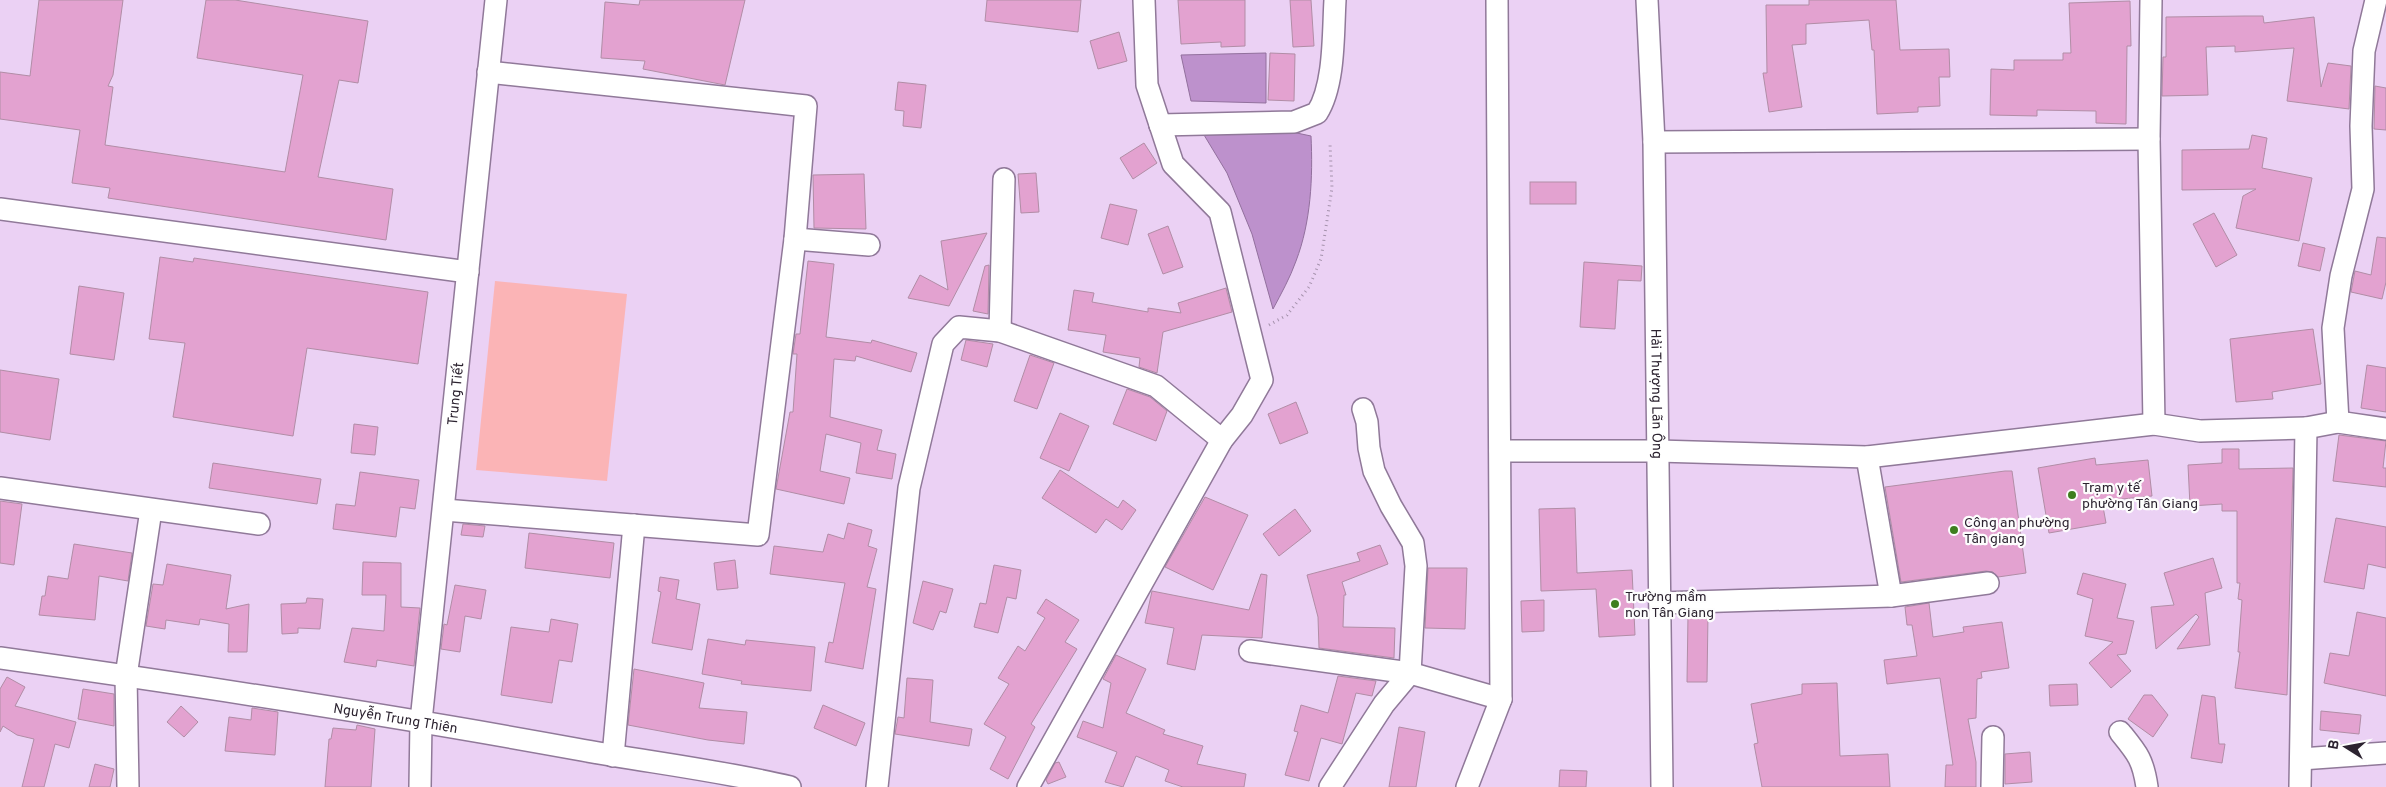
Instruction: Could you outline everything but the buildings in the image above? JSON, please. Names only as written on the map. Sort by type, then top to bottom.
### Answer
[{"type":"street","name":"Trung Tiết","points":[[420,787],[421,721],[496,0]]},
{"type":"street","points":[[1028,787],[1222,440],[1242,415],[1262,380],[1220,212],[1173,164],[1147,85],[1143,39],[1144,0]]},
{"type":"street","points":[[1160,125],[1294,122],[1317,113],[1325,94],[1331,58],[1335,0]]},
{"type":"street","points":[[1466,787],[1501,700],[1497,0]]},
{"type":"street","name":"Hải Thượng Lãn Ông","points":[[1647,0],[1654,142],[1662,787]]},
{"type":"street","points":[[2151,0],[2149,139],[2154,424]]},
{"type":"street","points":[[2338,422],[2333,328],[2341,276],[2363,188],[2360,126],[2364,51],[2376,0]]},
{"type":"street","points":[[444,510],[758,536],[795,239],[806,106],[488,72]]},
{"type":"street","points":[[1654,142],[2149,139]]},
{"type":"street","points":[[1000,331],[1004,179]]},
{"type":"street","points":[[0,209],[468,272]]},
{"type":"street","points":[[795,239],[870,245]]},
{"type":"street","points":[[877,787],[909,488],[943,344],[959,327],[1000,331],[1156,386],[1222,440]]},
{"type":"street","points":[[1330,787],[1384,704],[1410,673],[1416,566],[1413,543],[1391,506],[1374,471],[1369,448],[1367,422],[1363,409]]},
{"type":"street","points":[[1500,451],[1658,451],[1867,457],[2154,424],[2200,431],[2306,428],[2338,422],[2386,429]]},
{"type":"street","points":[[2300,787],[2306,428]]},
{"type":"street","points":[[1867,457],[1891,596]]},
{"type":"street","points":[[0,488],[259,524]]},
{"type":"street","points":[[128,787],[126,676],[151,510]]},
{"type":"street","points":[[614,756],[634,525]]},
{"type":"street","points":[[1660,603],[1891,596],[1988,583]]},
{"type":"street","points":[[1250,651],[1410,673],[1501,700]]},
{"type":"street","name":"Nguyễn Trung Thiên","points":[[0,658],[421,721],[744,782],[790,787]]},
{"type":"street","points":[[2120,732],[2144,766],[2147,787]]},
{"type":"street","points":[[1992,787],[1993,737]]},
{"type":"street","points":[[2301,759],[2386,753]]},
{"type":"path","points":[[1250,334],[1287,315],[1309,287],[1321,259],[1332,188],[1330,144]]},
{"type":"shaded area","points":[[1266,53],[1266,103],[1191,101],[1181,55]]},
{"type":"shaded area","points":[[1201,130],[1292,132],[1311,136],[1310,199],[1305,231],[1294,267],[1273,309],[1252,234],[1227,173]]},
{"type":"shaded area","points":[[495,281],[627,294],[607,481],[476,470]]},
{"type":"place","name":"Trạm y tế phường Tân Giang","points":[[2072,495]]},
{"type":"place","name":"Công an phường Tân giang","points":[[1954,530]]},
{"type":"place","name":"Trường mầm non Tân Giang","points":[[1615,604]]}]
